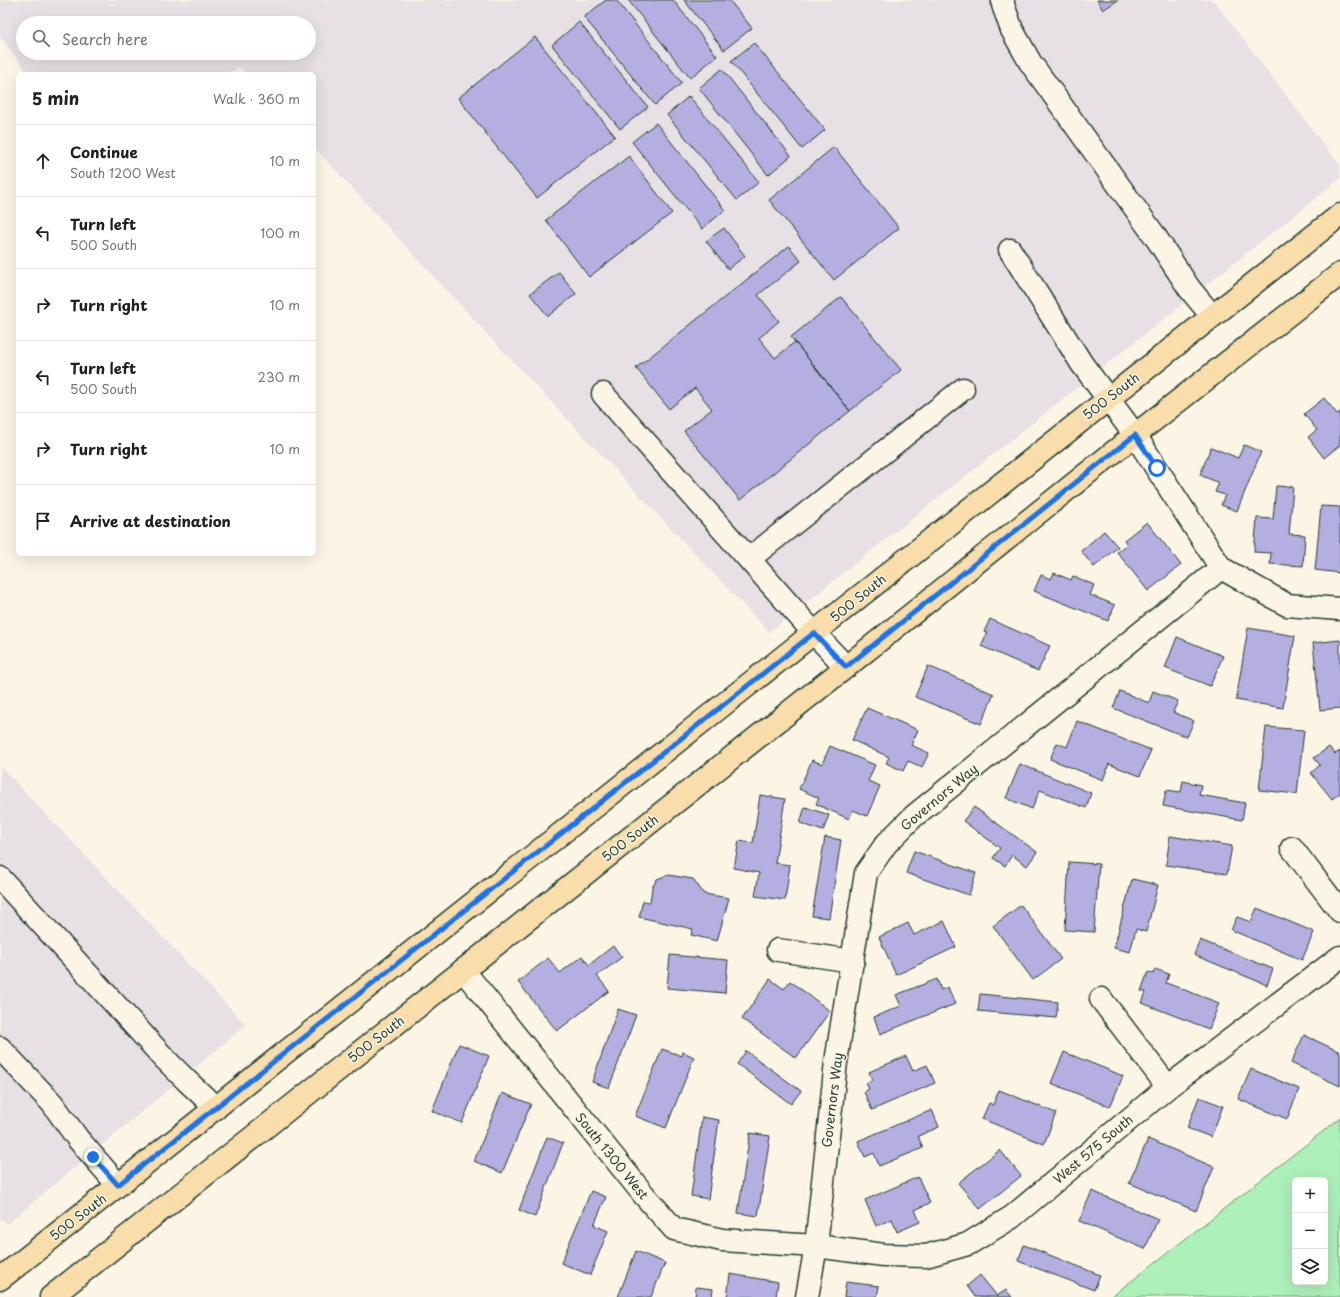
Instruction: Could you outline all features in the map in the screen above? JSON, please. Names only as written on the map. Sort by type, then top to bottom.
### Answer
[{"type":"main road","name":"500 South","points":[[0,1279],[1340,215]]},
{"type":"main road","name":"500 South","points":[[51,1297],[846,667],[1135,435],[1340,274]]},
{"type":"street","points":[[1003,0],[1012,30],[1030,62],[1155,236],[1189,288],[1212,316]]},
{"type":"street","points":[[1010,250],[1082,364],[1135,435],[1221,568],[1286,605],[1340,609]]},
{"type":"street","points":[[749,560],[963,389]]},
{"type":"street","points":[[603,394],[749,560],[846,667]]},
{"type":"street","name":"Governors Way","points":[[807,1297],[816,1246],[836,1062],[866,873],[886,844],[914,816],[1221,568]]},
{"type":"street","points":[[1292,848],[1340,911]]},
{"type":"street","points":[[0,878],[165,1059],[216,1108]]},
{"type":"street","points":[[778,950],[853,961]]},
{"type":"street","name":"West 575 South","points":[[816,1246],[884,1255],[926,1256],[968,1244],[1012,1217],[1168,1087],[1340,957]]},
{"type":"street","name":"South 1300 West","points":[[463,970],[644,1195],[674,1229],[722,1240],[816,1246]]},
{"type":"street","points":[[1100,1000],[1168,1087]]},
{"type":"street","points":[[0,1048],[52,1103],[78,1139],[118,1185]]},
{"type":"shaded area","points":[[0,0],[1213,0],[1340,166],[1340,179],[769,632],[502,350],[316,149],[316,72],[244,72],[239,66],[232,72],[27,72],[18,60],[316,60],[316,16],[16,16],[16,57],[0,37]]},
{"type":"shaded area","points":[[0,766],[246,1025],[7,1224],[0,1217]]},
{"type":"green space","points":[[1340,1118],[1340,1297],[1111,1297]]},
{"type":"building","points":[[606,0],[616,0],[682,83],[655,105],[584,17]]},
{"type":"building","points":[[628,0],[673,0],[717,56],[690,78]]},
{"type":"building","points":[[684,0],[729,0],[752,28],[724,50]]},
{"type":"building","points":[[1097,0],[1118,0],[1103,10]]},
{"type":"building","points":[[579,22],[648,107],[620,129],[552,45]]},
{"type":"building","points":[[535,37],[615,136],[537,198],[458,98]]},
{"type":"building","points":[[754,43],[825,130],[802,149],[731,61]]},
{"type":"building","points":[[722,69],[791,156],[768,175],[699,88]]},
{"type":"building","points":[[689,96],[759,182],[737,200],[667,115]]},
{"type":"building","points":[[656,123],[725,210],[702,229],[632,142]]},
{"type":"building","points":[[834,147],[899,228],[834,280],[769,200]]},
{"type":"building","points":[[629,156],[672,213],[589,277],[546,220]]},
{"type":"building","points":[[724,228],[745,256],[728,269],[706,241]]},
{"type":"building","points":[[789,246],[801,261],[758,295],[779,321],[759,338],[775,358],[795,342],[850,411],[740,500],[684,431],[712,409],[695,388],[669,409],[636,368]]},
{"type":"building","points":[[559,272],[576,294],[548,316],[530,294]]},
{"type":"building","points":[[841,297],[901,370],[850,411],[791,337]]},
{"type":"building","points":[[1324,398],[1337,414],[1340,412],[1340,445],[1324,458],[1308,437],[1317,430],[1304,414]]},
{"type":"building","points":[[1244,445],[1261,452],[1237,511],[1221,505],[1225,495],[1215,492],[1219,483],[1200,475],[1211,447],[1238,458]]},
{"type":"building","points":[[1276,486],[1293,487],[1289,534],[1305,535],[1303,566],[1270,564],[1271,553],[1254,552],[1257,518],[1273,519]]},
{"type":"building","points":[[1321,506],[1340,507],[1340,573],[1315,570]]},
{"type":"building","points":[[1147,522],[1181,565],[1148,591],[1117,552],[1127,544],[1124,540]]},
{"type":"building","points":[[1104,531],[1118,547],[1094,567],[1081,551]]},
{"type":"building","points":[[1054,573],[1071,580],[1073,576],[1094,585],[1090,595],[1115,605],[1108,621],[1034,591],[1041,575],[1051,579]]},
{"type":"building","points":[[990,619],[1050,646],[1038,671],[981,646],[987,633],[984,632]]},
{"type":"building","points":[[1248,628],[1295,636],[1283,708],[1236,700]]},
{"type":"building","points":[[1177,637],[1223,656],[1210,686],[1165,668]]},
{"type":"building","points":[[1340,640],[1340,708],[1320,710],[1313,643]]},
{"type":"building","points":[[928,666],[994,694],[981,724],[915,697]]},
{"type":"building","points":[[1120,691],[1149,703],[1153,691],[1178,701],[1173,712],[1194,721],[1187,737],[1113,708]]},
{"type":"building","points":[[867,708],[918,730],[911,745],[929,753],[922,767],[908,761],[903,771],[886,763],[889,757],[852,740]]},
{"type":"building","points":[[1077,721],[1151,750],[1140,776],[1109,764],[1103,780],[1050,759],[1057,743],[1067,747]]},
{"type":"building","points":[[1266,727],[1304,730],[1297,794],[1259,790]]},
{"type":"building","points":[[830,746],[875,765],[868,781],[880,786],[867,816],[853,810],[849,819],[816,804],[819,798],[799,789],[812,760],[822,764]]},
{"type":"building","points":[[1329,747],[1335,754],[1340,751],[1340,793],[1332,799],[1311,773],[1320,765],[1314,758]]},
{"type":"building","points":[[1020,764],[1091,793],[1086,808],[1040,790],[1032,809],[1006,798]]},
{"type":"building","points":[[1183,781],[1201,785],[1199,795],[1245,803],[1242,820],[1163,806],[1166,790],[1181,792]]},
{"type":"building","points":[[760,795],[785,799],[775,863],[790,865],[785,900],[755,896],[759,873],[734,868],[739,841],[753,843]]},
{"type":"building","points":[[805,807],[829,815],[823,831],[800,823]]},
{"type":"building","points":[[974,807],[1037,852],[1027,866],[1012,855],[1005,866],[993,858],[1000,848],[963,821]]},
{"type":"building","points":[[1170,836],[1232,846],[1227,874],[1166,865]]},
{"type":"building","points":[[825,837],[841,840],[829,918],[812,916]]},
{"type":"building","points":[[914,851],[976,873],[969,895],[906,873]]},
{"type":"building","points":[[1069,862],[1099,864],[1094,932],[1065,930]]},
{"type":"building","points":[[668,875],[693,879],[704,894],[729,898],[717,941],[691,935],[693,929],[639,917],[643,901],[650,902],[652,888],[657,879]]},
{"type":"building","points":[[1132,879],[1158,885],[1146,932],[1136,929],[1130,952],[1114,948]]},
{"type":"building","points":[[1021,905],[1061,959],[1033,980],[993,926]]},
{"type":"building","points":[[1257,908],[1314,932],[1302,960],[1231,930],[1237,917],[1251,922]]},
{"type":"building","points":[[944,921],[956,947],[896,975],[879,937],[908,923],[914,935]]},
{"type":"building","points":[[1200,940],[1273,969],[1267,985],[1194,955]]},
{"type":"building","points":[[613,946],[622,957],[597,976],[609,991],[557,1031],[518,982],[548,958],[560,973],[582,956],[589,965]]},
{"type":"building","points":[[670,955],[728,960],[725,993],[667,988]]},
{"type":"building","points":[[1155,969],[1169,974],[1166,983],[1219,1003],[1209,1029],[1142,1003],[1146,992],[1141,991],[1148,972],[1153,974]]},
{"type":"building","points":[[770,979],[784,989],[790,981],[830,1011],[796,1058],[742,1019]]},
{"type":"building","points":[[937,979],[941,990],[948,987],[955,1004],[880,1034],[874,1017],[901,1006],[896,995]]},
{"type":"building","points":[[980,994],[1058,1002],[1056,1018],[978,1011]]},
{"type":"building","points":[[618,1009],[636,1015],[609,1088],[592,1082]]},
{"type":"building","points":[[1304,1035],[1340,1052],[1340,1086],[1291,1063]]},
{"type":"building","points":[[459,1044],[489,1056],[462,1123],[432,1111]]},
{"type":"building","points":[[662,1049],[682,1056],[683,1052],[694,1057],[666,1128],[635,1116]]},
{"type":"building","points":[[746,1051],[801,1091],[791,1104],[737,1064]]},
{"type":"building","points":[[1064,1052],[1123,1076],[1110,1107],[1051,1083]]},
{"type":"building","points":[[906,1056],[913,1071],[927,1065],[935,1083],[872,1110],[864,1092],[869,1089],[866,1083],[872,1080],[869,1072]]},
{"type":"building","points":[[1251,1069],[1299,1089],[1287,1119],[1238,1099]]},
{"type":"building","points":[[999,1090],[1056,1113],[1044,1144],[982,1119],[989,1103],[993,1105]]},
{"type":"building","points":[[502,1093],[531,1104],[502,1173],[474,1161]]},
{"type":"building","points":[[1199,1097],[1223,1106],[1211,1137],[1187,1128]]},
{"type":"building","points":[[932,1110],[939,1127],[918,1136],[923,1148],[879,1166],[874,1153],[865,1157],[858,1141]]},
{"type":"building","points":[[702,1117],[719,1120],[708,1199],[691,1196]]},
{"type":"building","points":[[750,1133],[770,1136],[758,1216],[738,1213]]},
{"type":"building","points":[[547,1137],[563,1143],[535,1217],[519,1210]]},
{"type":"building","points":[[1148,1139],[1214,1167],[1196,1211],[1129,1183]]},
{"type":"building","points":[[1000,1150],[1021,1176],[980,1209],[958,1183]]},
{"type":"building","points":[[918,1177],[930,1203],[915,1210],[920,1222],[897,1232],[892,1219],[876,1226],[865,1200]]},
{"type":"building","points":[[591,1191],[606,1197],[594,1225],[608,1231],[590,1275],[561,1263]]},
{"type":"building","points":[[1092,1191],[1158,1219],[1145,1249],[1079,1221]]},
{"type":"building","points":[[1024,1245],[1100,1275],[1094,1290],[1018,1261]]},
{"type":"building","points":[[636,1251],[665,1263],[651,1297],[618,1297]]},
{"type":"building","points":[[730,1274],[778,1282],[776,1297],[727,1297]]},
{"type":"building","points":[[980,1275],[997,1296],[1006,1290],[1012,1297],[975,1297],[967,1286]]},
{"type":"building","points":[[846,1282],[879,1286],[877,1297],[844,1297]]},
{"type":"building","points":[[696,1287],[713,1289],[712,1297],[695,1297]]},
{"type":"route","points":[[93,1157],[118,1185],[814,633],[846,667],[1135,435],[1157,468]]}]
